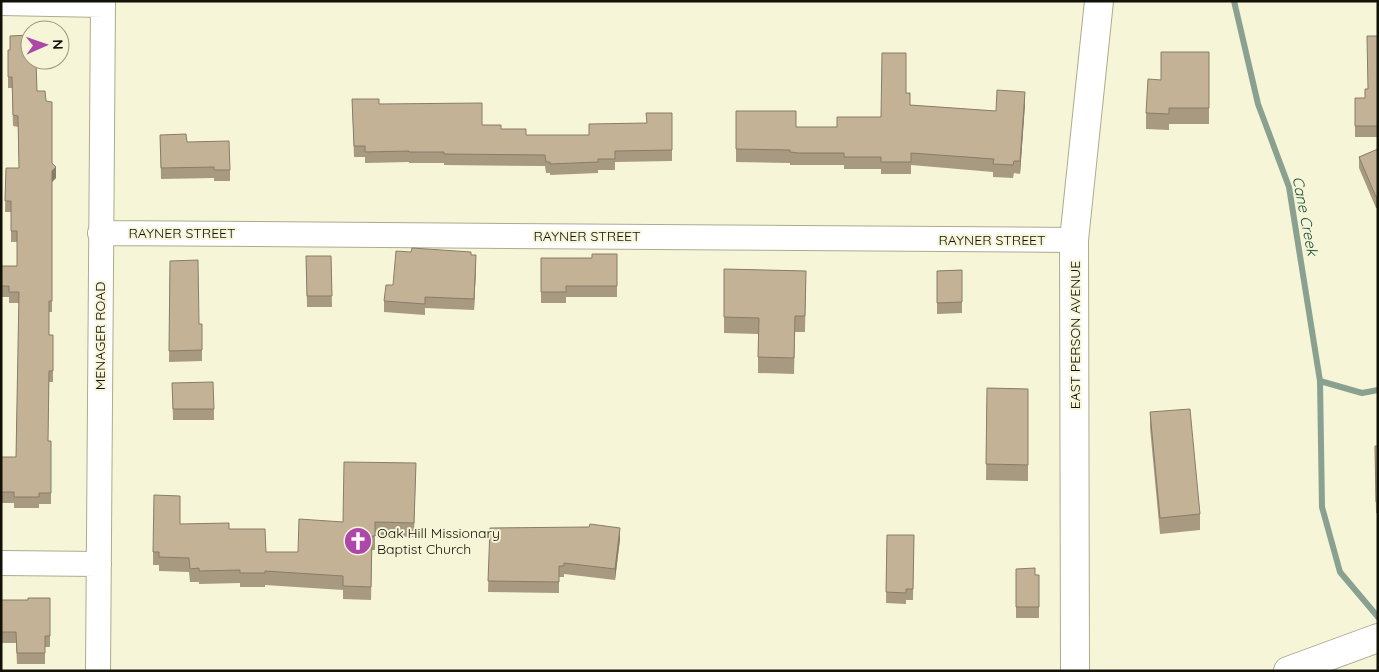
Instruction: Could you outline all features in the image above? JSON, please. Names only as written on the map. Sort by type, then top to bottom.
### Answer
[{"type":"main road","name":"EAST PERSON AVENUE","points":[[1075,671],[1074,240],[1099,1]]},
{"type":"main road","points":[[1288,671],[1378,638]]},
{"type":"street","points":[[1,3],[103,3]]},
{"type":"street","name":"MENAGER ROAD","points":[[98,671],[103,3]]},
{"type":"street","name":"RAYNER STREET","points":[[100,233],[1074,240]]},
{"type":"street","points":[[1,563],[99,564]]},
{"type":"building","points":[[10,36],[20,36],[20,70],[36,70],[37,91],[45,91],[46,101],[52,102],[52,163],[56,167],[52,171],[52,301],[49,301],[49,335],[53,335],[53,371],[49,371],[48,441],[51,441],[51,493],[39,493],[39,497],[14,497],[14,492],[1,492],[1,457],[16,457],[19,292],[9,292],[9,286],[1,286],[1,266],[17,266],[17,231],[11,231],[11,201],[5,201],[6,168],[19,168],[18,116],[13,115],[12,77],[8,77]]},
{"type":"building","points":[[1367,36],[1378,36],[1378,126],[1355,126],[1355,98],[1365,98],[1365,89],[1368,89]]},
{"type":"building","points":[[1161,52],[1209,52],[1209,108],[1169,108],[1169,114],[1146,113],[1148,79],[1161,80]]},
{"type":"building","points":[[882,53],[906,53],[906,93],[910,93],[910,105],[996,111],[997,90],[1025,92],[1020,161],[1014,161],[1013,165],[993,164],[994,159],[911,153],[911,162],[881,162],[881,157],[844,157],[844,153],[798,153],[790,152],[790,150],[736,149],[736,111],[796,111],[796,127],[837,127],[837,117],[881,117]]},
{"type":"building","points":[[352,99],[379,99],[379,104],[482,103],[482,125],[501,125],[501,129],[526,129],[526,135],[589,135],[589,124],[647,123],[646,113],[672,113],[672,150],[615,151],[615,159],[598,159],[598,162],[550,164],[550,162],[546,162],[545,155],[444,154],[444,152],[409,151],[365,152],[365,146],[354,146]]},
{"type":"building","points":[[186,134],[187,142],[229,141],[230,170],[214,170],[214,167],[161,168],[160,135]]},
{"type":"building","points":[[1378,149],[1378,196],[1376,197],[1359,157]]},
{"type":"building","points":[[412,248],[471,252],[471,255],[476,255],[474,299],[425,297],[425,304],[384,301],[386,285],[393,285],[396,251],[411,252]]},
{"type":"building","points":[[592,254],[617,254],[617,286],[566,286],[566,292],[541,292],[541,258],[592,258]]},
{"type":"building","points":[[306,256],[331,256],[332,296],[307,296]]},
{"type":"building","points":[[198,260],[199,324],[202,324],[202,350],[169,351],[170,261]]},
{"type":"building","points":[[724,269],[806,271],[805,316],[795,316],[794,358],[758,357],[759,318],[724,317]]},
{"type":"building","points":[[962,270],[962,302],[937,303],[937,271]]},
{"type":"building","points":[[213,382],[214,409],[173,409],[172,383]]},
{"type":"building","points":[[987,388],[1028,389],[1028,465],[986,464]]},
{"type":"building","points":[[1190,409],[1200,514],[1160,518],[1150,412]]},
{"type":"building","points":[[1375,446],[1378,446],[1378,502],[1376,502]]},
{"type":"building","points":[[344,462],[416,463],[414,523],[375,522],[375,536],[372,536],[371,587],[343,586],[343,576],[265,571],[265,573],[240,573],[240,570],[199,571],[199,568],[190,569],[189,558],[159,557],[159,552],[153,552],[154,495],[180,496],[180,524],[229,523],[229,529],[265,529],[266,552],[298,552],[299,519],[343,522]]},
{"type":"building","points":[[590,524],[620,528],[615,569],[564,563],[564,566],[559,566],[559,582],[488,581],[490,528],[589,527]]},
{"type":"building","points":[[887,535],[914,535],[913,589],[906,589],[906,593],[886,592]]},
{"type":"building","points":[[1035,568],[1035,575],[1039,575],[1039,607],[1016,607],[1016,569]]},
{"type":"building","points":[[28,598],[50,598],[50,636],[45,636],[45,653],[17,653],[16,632],[1,632],[1,600],[28,600]]},
{"type":"waterway","name":"Cane Creek","points":[[1234,1],[1258,104],[1289,187],[1320,381],[1362,393],[1378,390]]},
{"type":"waterway","points":[[1320,381],[1322,507],[1340,572],[1378,617]]},
{"type":"place","name":"Oak Hill Missionary Baptist Church","points":[[358,541]]}]
